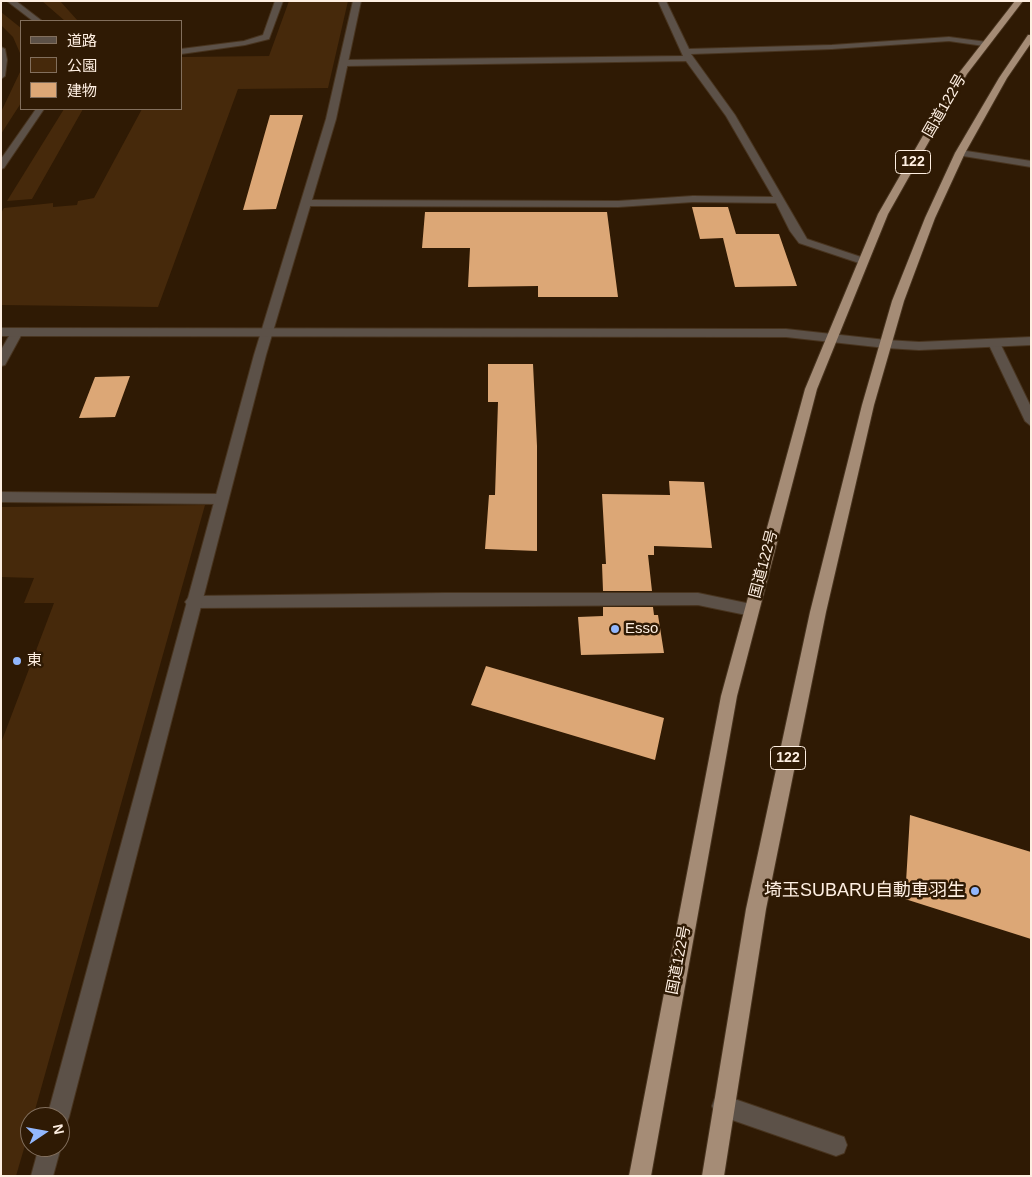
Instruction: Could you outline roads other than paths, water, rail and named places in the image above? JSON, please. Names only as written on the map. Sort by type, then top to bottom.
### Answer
[{"type":"highway","name":"国道122号","points":[[640,1176],[728,706],[751,610],[805,410],[832,338],[883,214],[964,73],[1017,2]]},
{"type":"highway","name":"122","points":[[713,1176],[756,909],[818,612],[868,405],[903,287],[930,218],[960,153],[1003,78],[1031,37]]},
{"type":"street","points":[[11,1],[37,20]]},
{"type":"street","points":[[182,52],[245,43],[266,36],[279,1]]},
{"type":"street","points":[[61,1107],[220,499],[331,119],[357,1]]},
{"type":"street","points":[[662,1],[687,55],[730,115],[780,200],[795,231],[803,241],[863,261]]},
{"type":"street","points":[[344,63],[687,55],[950,39],[984,44]]},
{"type":"street","points":[[1,50],[3,60],[1,76]]},
{"type":"street","points":[[1,166],[39,110]]},
{"type":"street","points":[[960,153],[1031,164]]},
{"type":"street","points":[[307,203],[618,204],[693,199],[780,200]]},
{"type":"street","points":[[1,332],[786,333],[919,346],[1031,342]]},
{"type":"street","points":[[1,362],[17,332]]},
{"type":"street","points":[[994,343],[1031,421]]},
{"type":"street","points":[[1,498],[220,499]]},
{"type":"street","points":[[192,602],[444,598],[698,599],[751,610]]},
{"type":"street","points":[[723,1106],[836,1145]]},
{"type":"street","points":[[42,1176],[47,1157]]},
{"type":"place","name":"Esso","points":[[615,629]]},
{"type":"place","name":"東","points":[[17,661]]},
{"type":"place","name":"埼玉SUBARU自動車羽生","points":[[975,891]]}]
